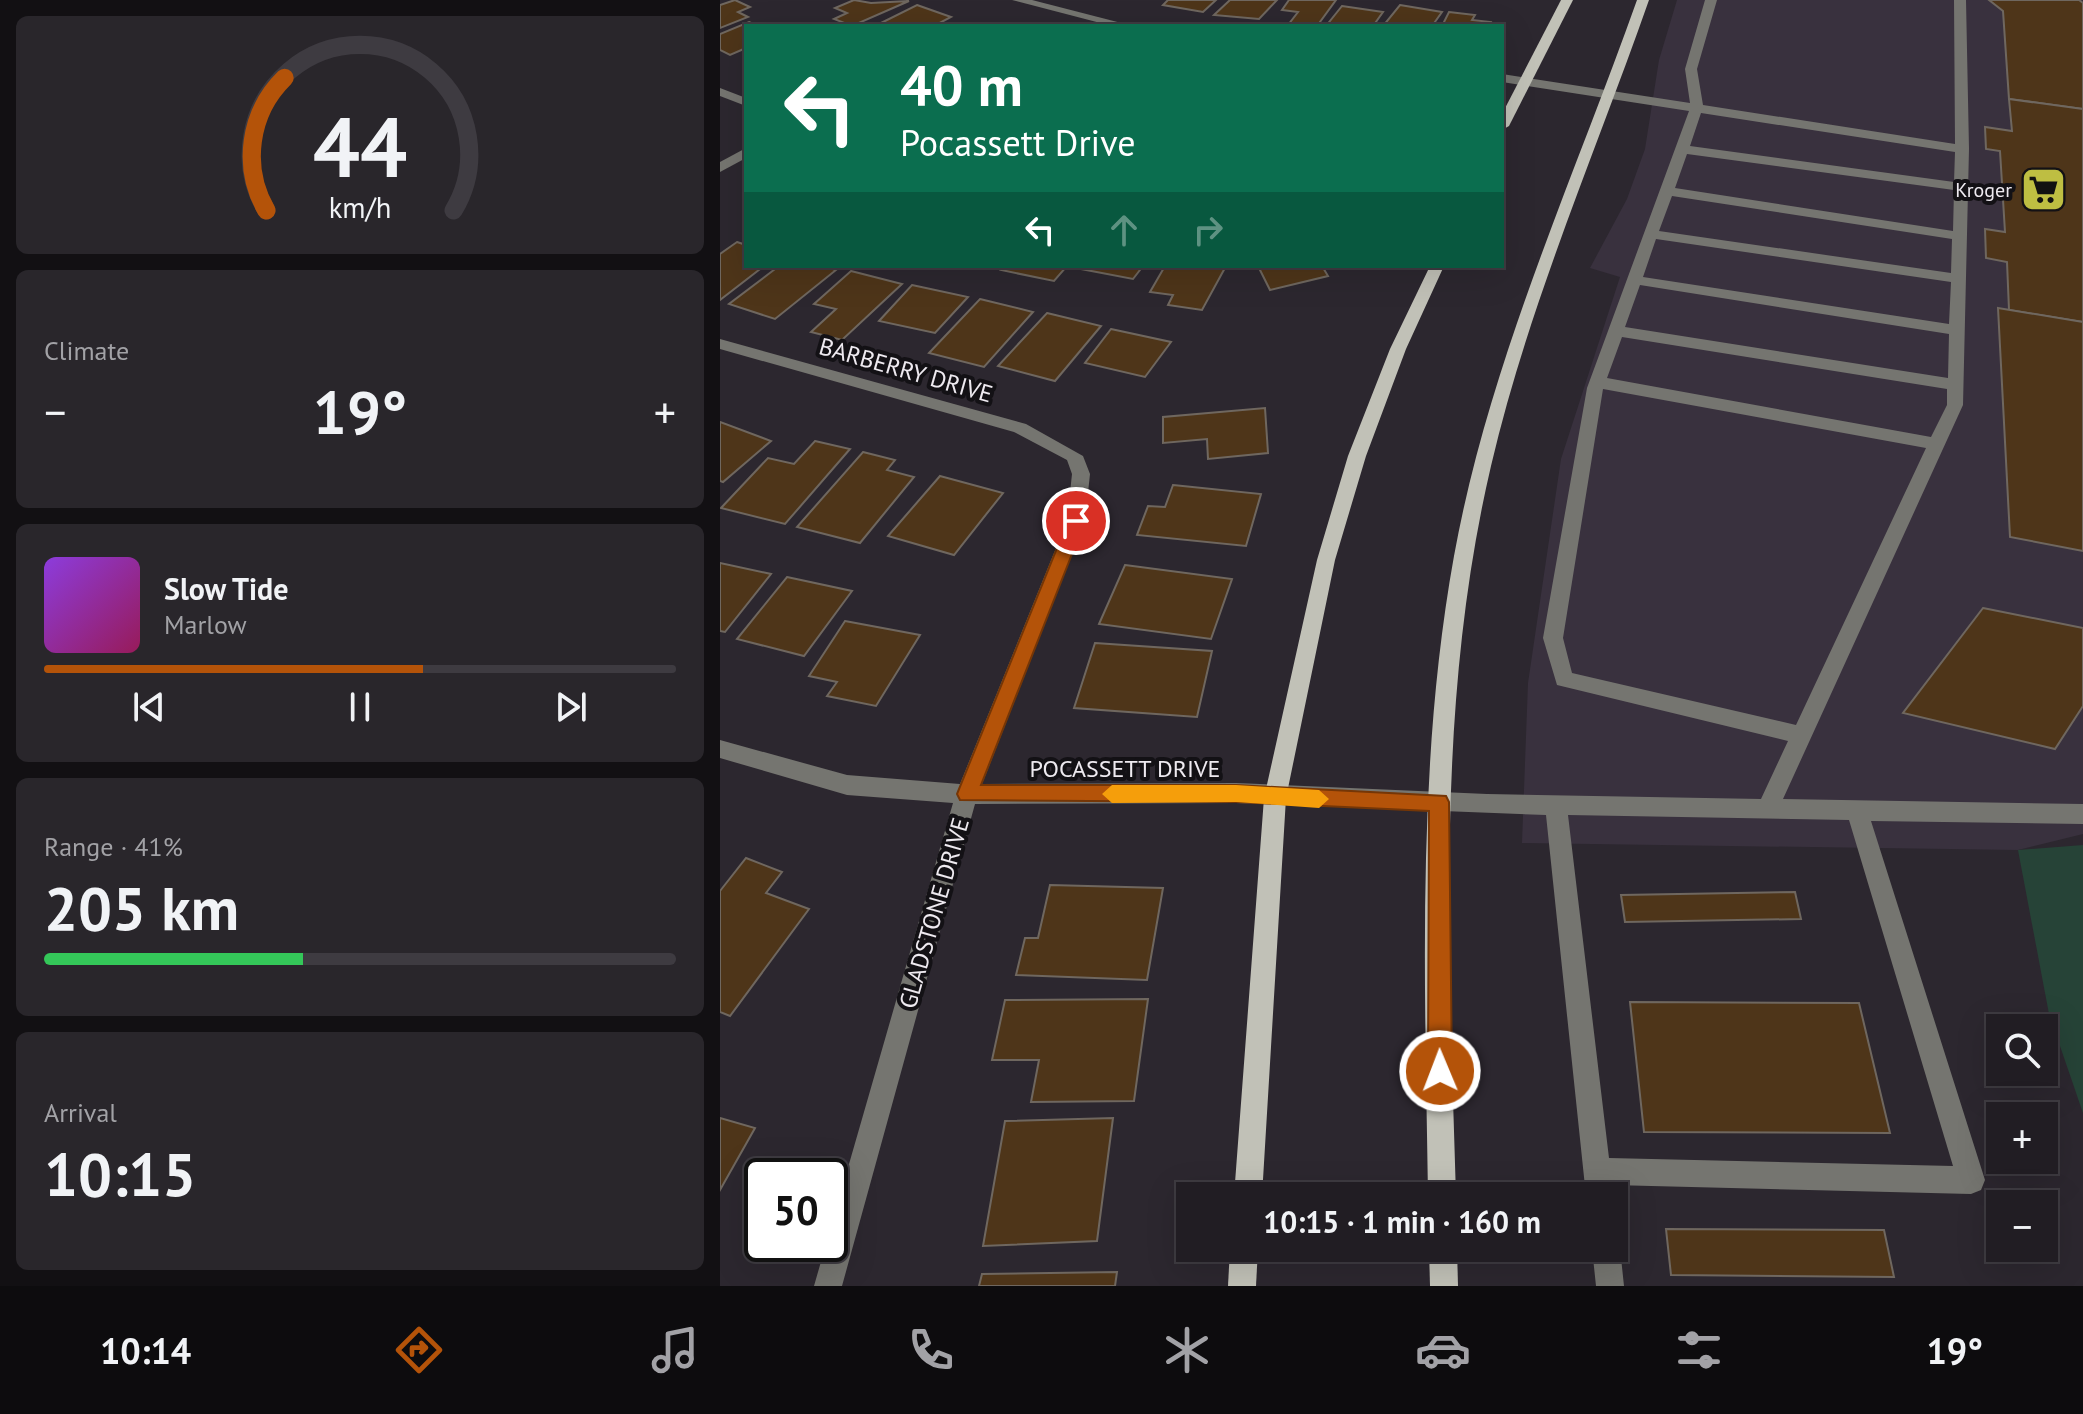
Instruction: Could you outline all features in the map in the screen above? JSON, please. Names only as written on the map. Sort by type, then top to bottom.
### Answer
[{"type":"main road","points":[[1504,122],[1567,0]]},
{"type":"main road","points":[[1442,1182],[1437,880],[1439,802],[1454,612],[1482,467],[1557,233],[1643,0]]},
{"type":"main road","points":[[1249,1182],[1275,798],[1326,560],[1357,456],[1398,349],[1436,268]]},
{"type":"main road","points":[[1242,1286],[1243,1262]]},
{"type":"main road","points":[[1443,1262],[1444,1286]]},
{"type":"street","points":[[1018,0],[1118,24]]},
{"type":"street","points":[[1053,10],[1065,0]]},
{"type":"street","points":[[1711,0],[1691,69],[1697,107],[1597,382],[1553,638],[1564,679],[1802,735]]},
{"type":"street","points":[[1767,809],[1955,405],[1962,149],[1960,0]]},
{"type":"street","points":[[1504,78],[1962,149]]},
{"type":"street","points":[[720,92],[744,101]]},
{"type":"street","points":[[1683,149],[1961,187]]},
{"type":"street","points":[[720,168],[744,153]]},
{"type":"street","points":[[1668,191],[1959,236]]},
{"type":"street","points":[[1652,234],[1958,279]]},
{"type":"street","points":[[1635,280],[1957,330]]},
{"type":"street","points":[[1617,331],[1956,385]]},
{"type":"street","name":"BARBERRY DRIVE","points":[[720,344],[1020,428],[1074,456]]},
{"type":"street","points":[[1597,382],[1937,444]]},
{"type":"street","name":"GLADSTONE DRIVE","points":[[828,1286],[967,794],[1076,521],[1081,474],[1074,456]]},
{"type":"street","name":"POCASSETT DRIVE","points":[[720,749],[847,785],[967,794],[1236,793],[1275,798],[1556,806],[2083,814]]},
{"type":"street","points":[[1556,806],[1598,1182]]},
{"type":"street","points":[[1628,1183],[1971,1180],[1857,811]]},
{"type":"street","points":[[1607,1262],[1610,1286]]},
{"type":"shaded area","points":[[1677,0],[2083,0],[2083,834],[2018,850],[1522,843],[1528,683],[1561,459],[1620,277],[1590,268],[1627,199],[1645,149],[1659,60]]},
{"type":"green space","points":[[2083,845],[2083,1113],[2058,1040],[2058,1014],[2049,1014],[2018,850]]},
{"type":"building","points":[[735,0],[750,7],[738,12],[748,17],[720,28],[720,5]]},
{"type":"building","points":[[854,0],[871,3],[909,1],[857,24],[834,19],[847,13],[835,8]]},
{"type":"building","points":[[1168,0],[1216,0],[1203,12],[1163,5]]},
{"type":"building","points":[[1230,0],[1277,0],[1259,19],[1214,15]]},
{"type":"building","points":[[1289,0],[1336,0],[1318,24],[1289,24],[1298,12],[1282,10]]},
{"type":"building","points":[[1989,0],[2079,0],[2083,3],[2083,109],[2009,99],[2003,11]]},
{"type":"building","points":[[917,5],[951,17],[938,24],[879,24]]},
{"type":"building","points":[[1400,5],[1442,12],[1433,24],[1385,24]]},
{"type":"building","points":[[1342,6],[1383,12],[1374,24],[1328,24]]},
{"type":"building","points":[[1449,12],[1475,15],[1472,20],[1491,22],[1490,24],[1443,24]]},
{"type":"building","points":[[744,24],[744,49],[730,55],[720,50],[720,34]]},
{"type":"building","name":"Kroger","points":[[2009,99],[2083,109],[2083,322],[2009,310],[2007,262],[1986,258],[1985,229],[2005,232],[2000,151],[1986,149],[1985,127],[2012,131]]},
{"type":"building","points":[[737,242],[744,244],[744,268],[761,268],[720,300],[720,254]]},
{"type":"building","points":[[776,268],[836,270],[775,319],[729,304]]},
{"type":"building","points":[[1003,268],[1065,268],[1054,281],[1001,270]]},
{"type":"building","points":[[1082,268],[1141,268],[1133,279]]},
{"type":"building","points":[[1164,268],[1225,268],[1202,310],[1168,305],[1173,295],[1150,292]]},
{"type":"building","points":[[1259,268],[1323,268],[1328,276],[1270,290]]},
{"type":"building","points":[[851,271],[902,284],[842,340],[811,332],[836,309],[814,304]]},
{"type":"building","points":[[912,285],[968,297],[935,333],[879,321]]},
{"type":"building","points":[[980,299],[1033,312],[984,367],[929,353]]},
{"type":"building","points":[[1998,308],[2083,322],[2083,551],[2010,537]]},
{"type":"building","points":[[1047,313],[1101,326],[1055,381],[998,366]]},
{"type":"building","points":[[1111,329],[1171,342],[1145,377],[1085,363]]},
{"type":"building","points":[[1265,408],[1268,453],[1208,459],[1207,439],[1163,443],[1163,417]]},
{"type":"building","points":[[720,422],[771,441],[723,482],[720,481]]},
{"type":"building","points":[[815,441],[850,449],[785,524],[721,508],[768,458],[794,464]]},
{"type":"building","points":[[863,452],[895,460],[887,470],[914,477],[860,543],[797,527]]},
{"type":"building","points":[[940,476],[1003,493],[954,555],[888,536]]},
{"type":"building","points":[[1173,485],[1261,494],[1246,546],[1137,535],[1148,506],[1165,507]]},
{"type":"building","points":[[720,563],[771,574],[725,632],[720,631]]},
{"type":"building","points":[[1125,565],[1232,579],[1211,639],[1099,624]]},
{"type":"building","points":[[787,577],[852,591],[804,656],[737,639]]},
{"type":"building","points":[[1983,608],[2083,628],[2083,706],[2055,749],[1903,713]]},
{"type":"building","points":[[845,621],[920,635],[876,706],[827,696],[837,682],[809,676]]},
{"type":"building","points":[[1095,643],[1212,651],[1197,717],[1074,708]]},
{"type":"building","points":[[746,858],[782,872],[766,893],[809,909],[730,1016],[720,1012],[720,891]]},
{"type":"building","points":[[1050,885],[1163,888],[1147,980],[1016,975],[1025,938],[1038,938]]},
{"type":"building","points":[[1795,892],[1801,919],[1625,922],[1621,895]]},
{"type":"building","points":[[1148,999],[1134,1101],[1031,1102],[1039,1060],[992,1060],[1005,1000]]},
{"type":"building","points":[[1630,1002],[1859,1003],[1890,1133],[1644,1132]]},
{"type":"building","points":[[720,1118],[755,1128],[720,1190]]},
{"type":"building","points":[[1113,1118],[1097,1241],[983,1246],[1005,1121]]},
{"type":"building","points":[[1666,1229],[1884,1230],[1894,1277],[1671,1275]]},
{"type":"building","points":[[1117,1272],[1115,1286],[979,1286],[982,1274]]},
{"type":"slow traffic","points":[[1112,794],[1236,793],[1319,799]]},
{"type":"place","name":"Kroger","points":[[2043,190]]},
{"type":"route","points":[[1076,521],[967,794],[1236,793],[1275,798],[1439,802],[1440,1071]]}]
